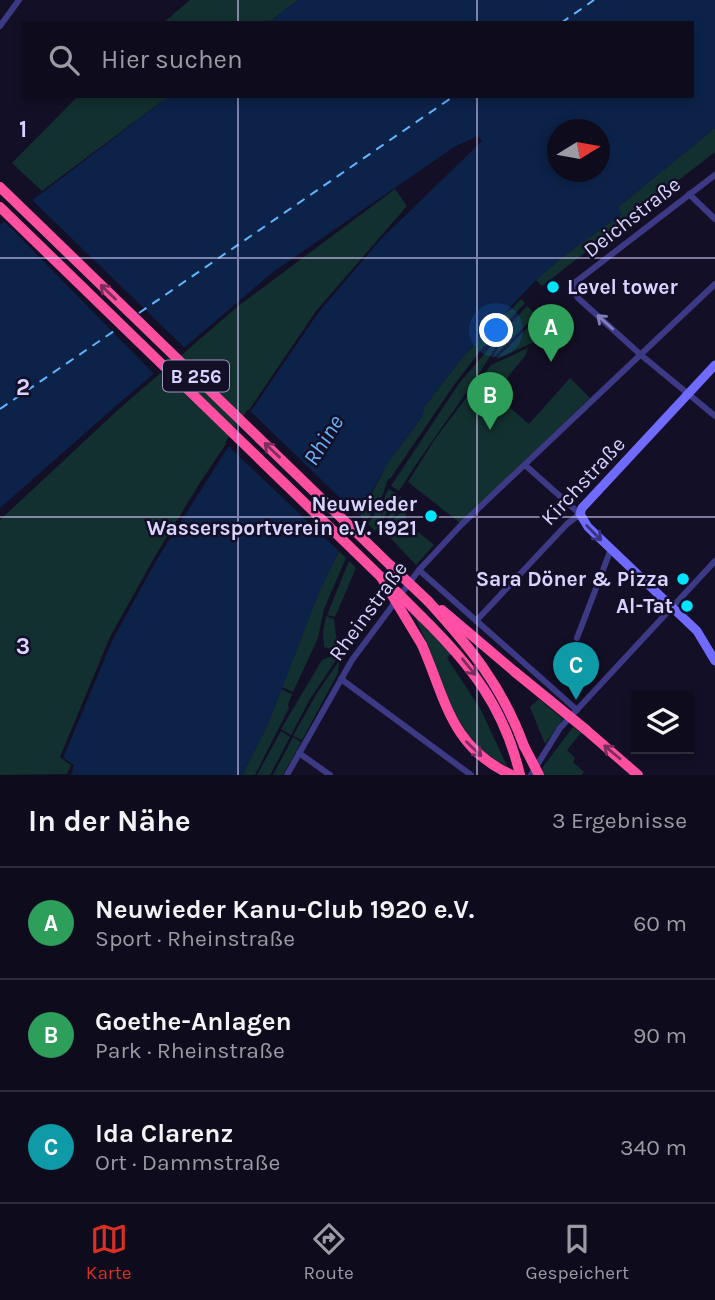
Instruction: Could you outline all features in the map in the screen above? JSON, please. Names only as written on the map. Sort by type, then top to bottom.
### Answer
[{"type":"highway","name":"B 256","points":[[0,187],[428,601],[490,675],[510,710],[524,746],[531,775]]},
{"type":"highway","name":"B 256","points":[[0,207],[445,639],[474,672],[501,719],[520,775]]},
{"type":"highway","points":[[381,577],[422,645],[443,701],[458,731],[486,760],[512,775]]},
{"type":"highway","points":[[428,601],[451,616],[638,775]]},
{"type":"highway","points":[[524,746],[539,775]]},
{"type":"street","points":[[0,26],[19,0]]},
{"type":"street","name":"Deichstraße","points":[[641,355],[578,298],[572,288],[573,284],[715,175]]},
{"type":"street","points":[[690,194],[715,219]]},
{"type":"street","name":"Rheinstraße","points":[[287,775],[341,680],[384,615],[419,570],[462,524],[715,284]]},
{"type":"street","points":[[641,355],[715,416]]},
{"type":"street","name":"Kirchstraße","points":[[476,621],[580,514],[582,508],[715,365]]},
{"type":"street","points":[[525,465],[580,514],[582,521],[697,631],[715,661]]},
{"type":"street","points":[[577,638],[611,549]]},
{"type":"street","points":[[531,775],[560,728],[715,561]]},
{"type":"street","points":[[419,570],[577,710]]},
{"type":"street","points":[[341,680],[471,775]]},
{"type":"street","points":[[299,753],[330,775]]},
{"type":"green space","points":[[190,0],[298,0],[271,21],[165,21]]},
{"type":"green space","points":[[76,98],[166,98],[42,191],[12,163]]},
{"type":"green space","points":[[715,128],[715,152],[542,286],[536,280],[621,214],[618,207]]},
{"type":"green space","points":[[395,189],[407,206],[316,311],[201,481],[154,558],[110,637],[60,757],[71,765],[67,774],[0,775],[0,520],[120,408],[237,307]]},
{"type":"green space","points":[[521,299],[525,303],[481,350],[388,479],[383,494],[366,522],[360,516],[387,464],[422,417],[424,407],[461,359],[503,314]]},
{"type":"green space","points":[[527,306],[536,315],[492,359],[511,324]]},
{"type":"green space","points":[[538,317],[549,329],[534,342],[495,360]]},
{"type":"green space","points":[[506,329],[481,371],[399,491],[391,486],[460,382]]},
{"type":"green space","points":[[528,348],[525,356],[494,394],[529,424],[570,378],[590,398],[460,523],[408,482],[435,439],[491,365]]},
{"type":"green space","points":[[389,489],[397,494],[381,523],[385,496]]},
{"type":"green space","points":[[400,496],[408,501],[407,505],[385,523]]},
{"type":"green space","points":[[384,499],[380,524],[375,531],[368,524]]},
{"type":"green space","points":[[407,507],[405,520],[408,529],[414,536],[418,532],[434,545],[416,565],[382,529]]},
{"type":"green space","points":[[339,551],[346,558],[324,609],[318,638],[293,692],[282,687],[319,592]]},
{"type":"green space","points":[[349,561],[356,568],[335,617],[327,615]]},
{"type":"green space","points":[[326,616],[334,619],[338,651],[324,647]]},
{"type":"green space","points":[[414,616],[451,654],[447,658],[481,710],[507,766],[487,754],[459,720]]},
{"type":"green space","points":[[335,656],[336,660],[310,699],[291,735],[281,729],[322,660]]},
{"type":"green space","points":[[339,661],[338,673],[302,740],[293,736],[317,693]]},
{"type":"green space","points":[[281,689],[292,694],[289,708],[255,775],[242,775],[269,722]]},
{"type":"green space","points":[[539,699],[563,719],[545,744],[530,707]]},
{"type":"green space","points":[[573,727],[581,733],[567,750],[575,758],[573,762],[584,772],[582,775],[544,775],[542,768]]},
{"type":"green space","points":[[281,731],[290,737],[270,775],[257,775]]},
{"type":"green space","points":[[293,737],[301,742],[283,775],[273,775]]},
{"type":"water","name":"Rhine","points":[[298,0],[715,0],[715,128],[618,207],[622,214],[561,258],[536,280],[461,359],[424,407],[422,417],[387,464],[339,551],[319,592],[269,722],[242,775],[71,775],[74,765],[63,758],[113,639],[156,561],[251,411],[318,313],[381,239],[482,141],[478,136],[454,147],[273,272],[0,508],[0,225],[166,98],[694,98],[694,21],[271,21]]},
{"type":"pier","points":[[29,197],[187,350],[156,376],[2,219]]},
{"type":"pier","points":[[248,409],[362,519],[342,554],[225,443]]},
{"type":"ferry route","points":[[564,21],[594,0]]},
{"type":"ferry route","points":[[139,313],[451,98]]},
{"type":"ferry route","points":[[0,409],[117,329]]},
{"type":"place","name":"Level tower","points":[[553,287]]},
{"type":"place","name":"Neuwieder Kanu-Club 1920 e.V.","points":[[551,362]]},
{"type":"place","name":"Goethe-Anlagen","points":[[490,430]]},
{"type":"place","name":"Neuwieder Wassersportverein e.V. 1921","points":[[431,516]]},
{"type":"place","name":"Sara Döner & Pizza","points":[[683,579]]},
{"type":"place","name":"Al-Tat","points":[[687,606]]},
{"type":"place","name":"Ida Clarenz","points":[[576,700]]}]
